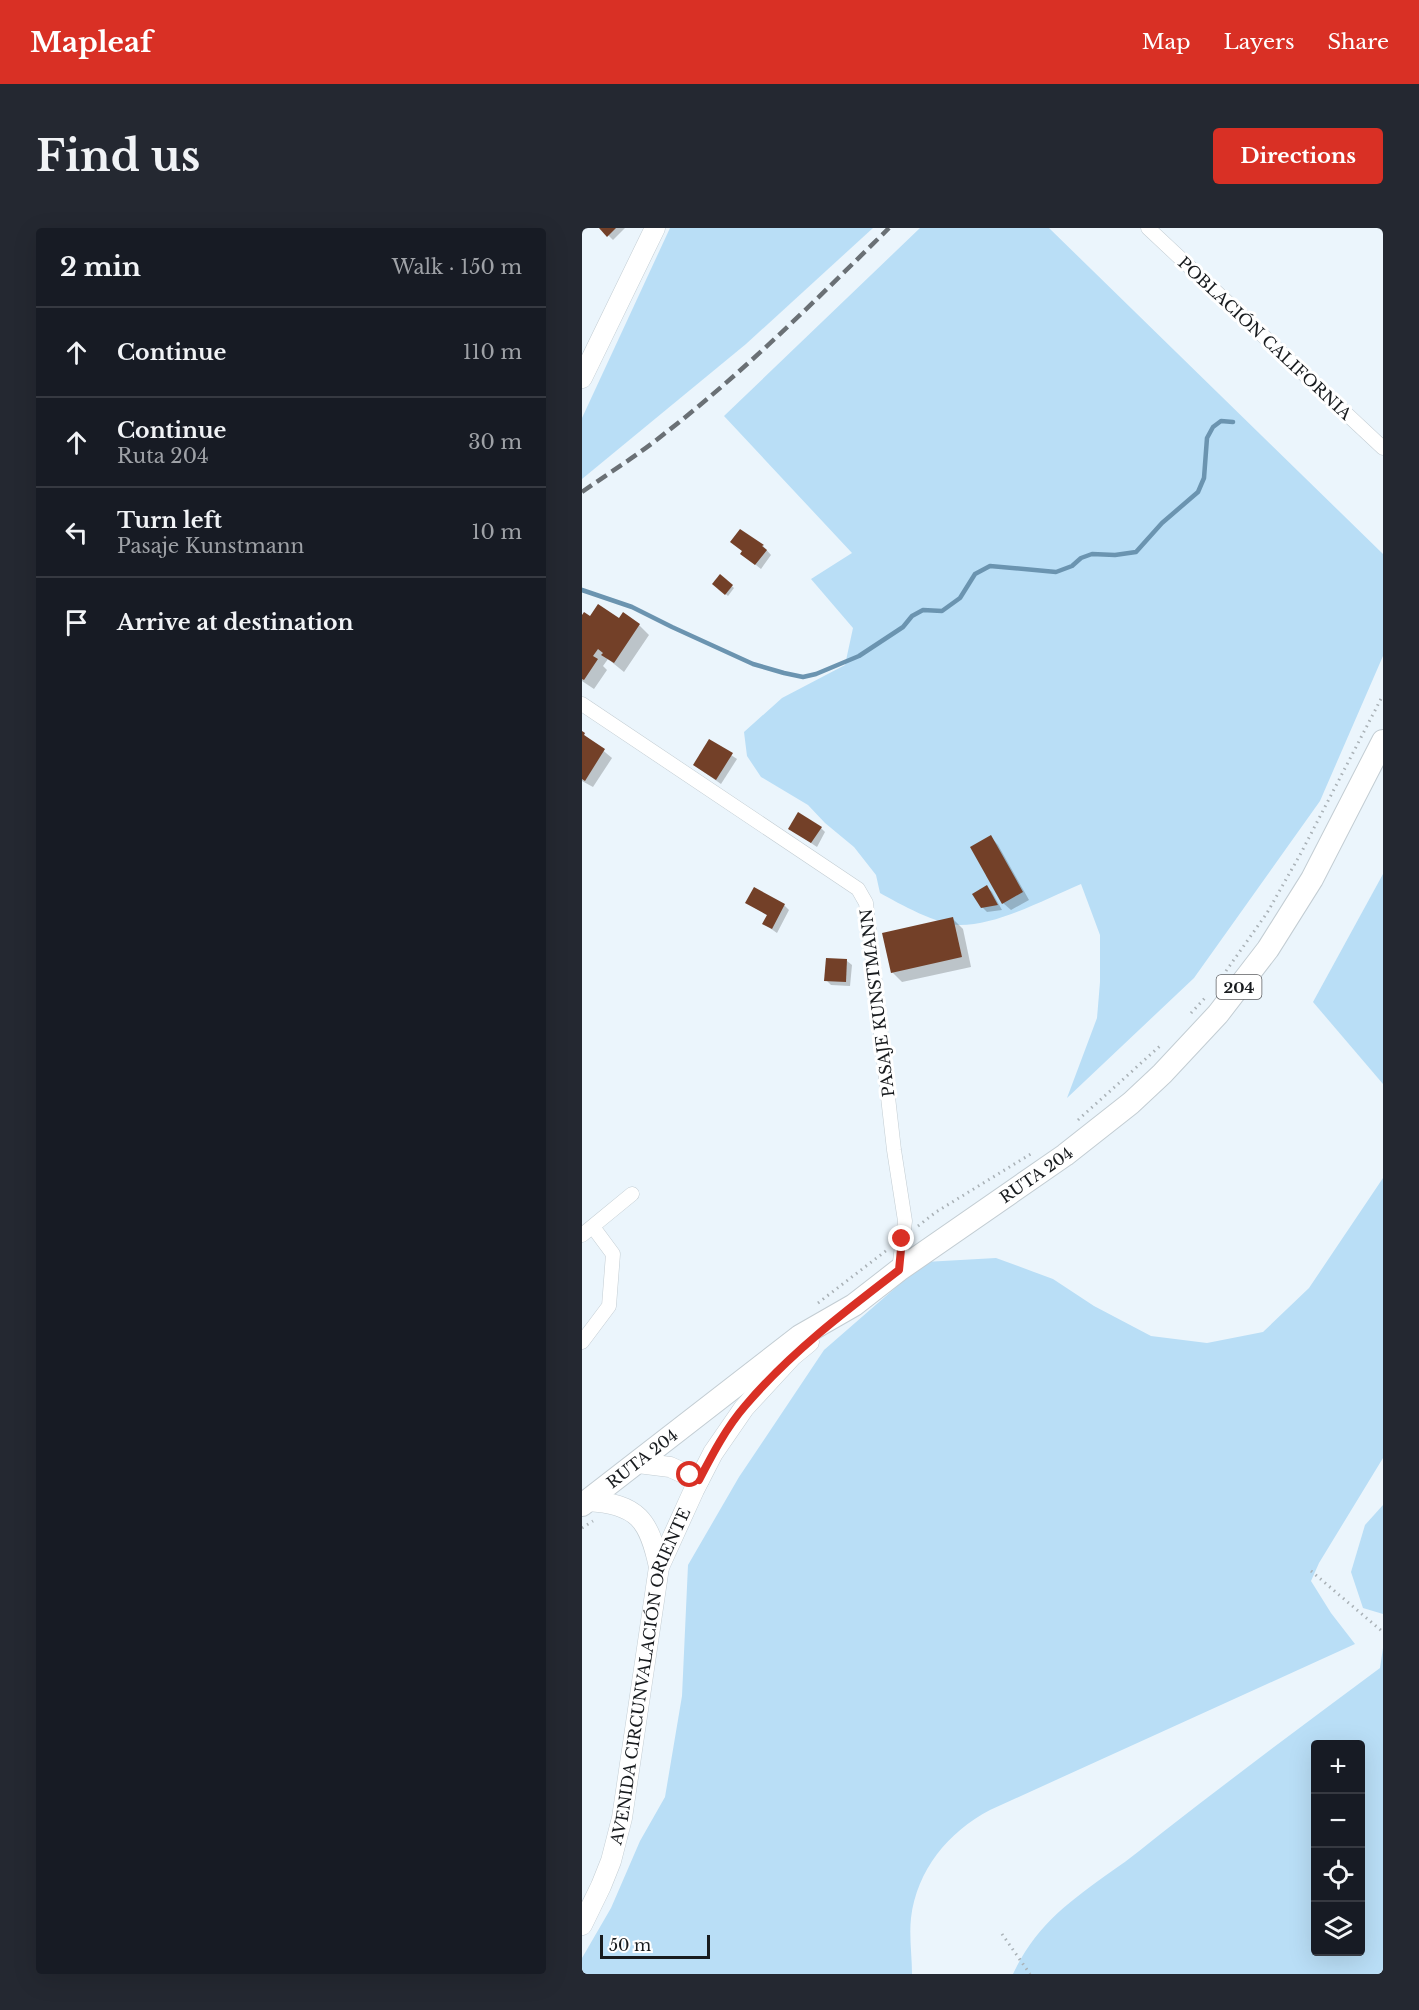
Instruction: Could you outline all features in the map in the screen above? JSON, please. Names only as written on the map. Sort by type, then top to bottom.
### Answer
[{"type":"main road","points":[[582,378],[655,228]]},
{"type":"main road","name":"RUTA 204","points":[[588,1509],[638,1463],[800,1336],[854,1305],[899,1270],[1065,1155],[1138,1096],[1191,1044],[1244,982],[1290,915],[1331,844],[1383,741]]},
{"type":"main road","name":"AVENIDA CIRCUNVALACIÓN ORIENTE","points":[[582,1926],[608,1870],[622,1818],[659,1567],[699,1480],[713,1454],[744,1408],[792,1356],[854,1305]]},
{"type":"main road","points":[[638,1463],[670,1467],[699,1480]]},
{"type":"main road","points":[[588,1509],[611,1503],[626,1508],[639,1517],[648,1528],[659,1567]]},
{"type":"street","name":"POBLACIÓN CALIFORNIA","points":[[1148,228],[1383,448]]},
{"type":"street","name":"PASAJE KUNSTMANN","points":[[582,704],[858,889],[866,903],[894,1150],[905,1221],[899,1270]]},
{"type":"street","points":[[582,1342],[609,1306],[613,1254],[587,1231],[632,1194]]},
{"type":"path","points":[[1226,971],[1267,913],[1301,853],[1383,695]]},
{"type":"path","points":[[1188,1017],[1212,990]]},
{"type":"path","points":[[1075,1122],[1164,1043]]},
{"type":"path","points":[[817,1304],[936,1212],[1039,1149]]},
{"type":"path","points":[[582,1528],[588,1509]]},
{"type":"path","points":[[1311,1570],[1383,1632]]},
{"type":"path","points":[[1002,1934],[1030,1974]]},
{"type":"shaded area","points":[[670,228],[873,228],[746,344],[582,479],[582,418]]},
{"type":"shaded area","points":[[920,228],[1049,228],[1383,554],[1383,656],[1320,801],[1194,978],[1067,1098],[1097,1018],[1100,982],[1100,935],[1081,884],[1022,910],[990,921],[960,925],[930,918],[880,893],[876,875],[854,847],[825,823],[808,805],[761,777],[747,756],[744,732],[782,698],[845,665],[853,628],[811,579],[852,553],[724,416]]},
{"type":"shaded area","points":[[1383,874],[1383,1084],[1313,1002]]},
{"type":"shaded area","points":[[1383,1178],[1383,1458],[1319,1563],[1311,1581],[1331,1613],[1355,1644],[990,1810],[961,1829],[937,1854],[914,1900],[910,1925],[912,1974],[582,1974],[582,1958],[611,1908],[640,1841],[665,1797],[682,1696],[688,1565],[739,1477],[824,1350],[925,1262],[996,1258],[1053,1279],[1094,1306],[1151,1336],[1207,1343],[1263,1332],[1309,1288]]},
{"type":"shaded area","points":[[1383,1505],[1383,1614],[1363,1608],[1351,1572],[1365,1525]]},
{"type":"shaded area","points":[[1383,1648],[1383,1974],[1013,1974],[1032,1941],[1055,1915],[1380,1668]]},
{"type":"building","points":[[599,228],[616,228],[607,237]]},
{"type":"building","points":[[740,529],[764,545],[762,546],[767,550],[755,565],[740,554],[742,551],[730,542]]},
{"type":"building","points":[[720,574],[733,585],[725,595],[712,584]]},
{"type":"building","points":[[598,604],[619,618],[623,612],[640,624],[614,663],[601,655],[603,653],[598,649],[593,656],[598,659],[584,680],[582,679],[582,615],[584,612],[590,616]]},
{"type":"building","points":[[582,731],[584,735],[605,749],[585,781],[582,779]]},
{"type":"building","points":[[709,739],[733,753],[716,780],[693,765]]},
{"type":"building","points":[[798,812],[822,827],[811,843],[788,829]]},
{"type":"building","points":[[991,835],[1023,892],[1002,904],[970,847]]},
{"type":"building","points":[[987,885],[998,905],[981,908],[972,894]]},
{"type":"building","points":[[754,887],[785,904],[772,929],[762,924],[767,915],[745,903]]},
{"type":"building","points":[[953,917],[962,957],[891,973],[882,933]]},
{"type":"building","points":[[826,958],[847,959],[846,982],[824,981]]},
{"type":"waterway","points":[[582,590],[632,607],[753,664],[803,677],[816,674],[859,656],[903,627],[912,616],[923,610],[942,611],[960,598],[975,574],[990,566],[1056,572],[1092,554],[1115,555],[1136,552],[1162,523],[1198,492],[1204,478],[1207,438],[1213,427],[1221,421],[1233,422]]},
{"type":"railway","points":[[582,492],[654,442],[723,386],[889,228]]},
{"type":"route","points":[[690,1475],[699,1480],[713,1454],[744,1408],[792,1356],[899,1270],[902,1239]]}]
